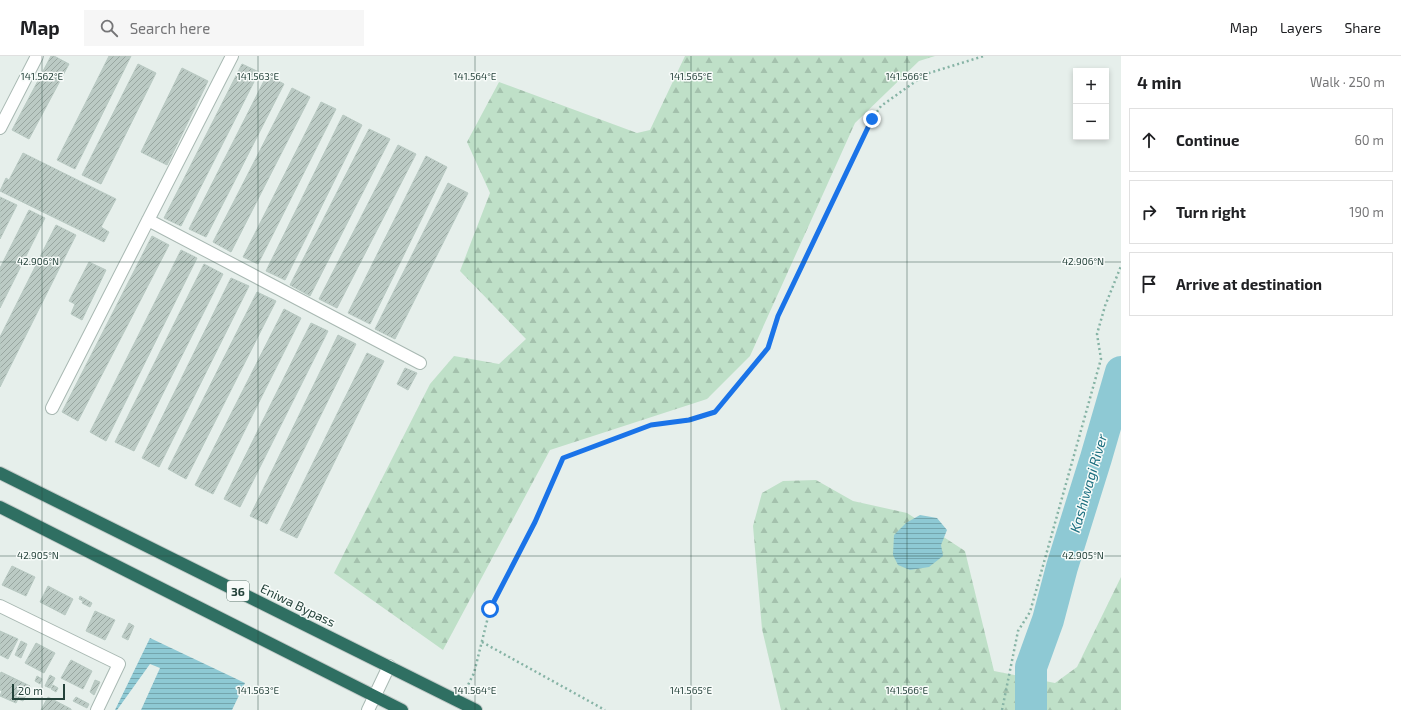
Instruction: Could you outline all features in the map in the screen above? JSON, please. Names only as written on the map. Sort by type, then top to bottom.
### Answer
[{"type":"highway","name":"Eniwa Bypass","points":[[0,473],[476,710]]},
{"type":"highway","name":"36","points":[[0,507],[402,710]]},
{"type":"street","points":[[0,128],[37,56]]},
{"type":"street","points":[[52,408],[232,56]]},
{"type":"street","points":[[148,220],[420,362]]},
{"type":"street","points":[[0,606],[119,664],[97,710]]},
{"type":"street","points":[[368,710],[389,666]]},
{"type":"path","points":[[460,702],[474,673],[490,609],[535,522],[563,458],[651,425],[689,420],[715,412],[768,348],[778,316],[872,119],[881,106],[926,74],[984,56]]},
{"type":"path","points":[[1002,710],[1018,631],[1030,612],[1101,359],[1097,334],[1105,306],[1121,266]]},
{"type":"path","points":[[482,642],[605,710]]},
{"type":"green space","points":[[685,56],[935,56],[919,61],[855,123],[750,356],[707,399],[550,450],[443,650],[334,573],[430,384],[454,356],[499,364],[526,339],[460,271],[490,193],[467,142],[499,82],[637,133],[650,130]]},
{"type":"green space","points":[[816,480],[853,501],[907,513],[965,551],[994,671],[1055,683],[1077,667],[1121,577],[1121,710],[781,710],[762,629],[753,526],[762,493],[783,481]]},
{"type":"water","points":[[920,515],[937,518],[947,530],[941,545],[943,556],[929,567],[910,570],[898,565],[893,555],[894,535],[906,523]]},
{"type":"water","points":[[150,638],[245,683],[232,710],[141,710],[160,668],[150,664],[117,710],[115,710]]},
{"type":"building","points":[[51,56],[54,56],[69,64],[29,139],[12,130]]},
{"type":"building","points":[[109,56],[131,56],[75,169],[57,160]]},
{"type":"building","points":[[138,64],[156,73],[101,184],[82,175]]},
{"type":"building","points":[[242,64],[259,72],[181,226],[164,218]]},
{"type":"building","points":[[182,68],[208,81],[167,165],[141,152]]},
{"type":"building","points":[[267,75],[284,84],[206,237],[189,229]]},
{"type":"building","points":[[292,88],[310,97],[231,252],[213,242]]},
{"type":"building","points":[[321,102],[336,109],[258,264],[243,257]]},
{"type":"building","points":[[343,115],[362,125],[285,280],[266,271]]},
{"type":"building","points":[[369,129],[390,139],[310,296],[290,285]]},
{"type":"building","points":[[398,145],[416,154],[337,308],[319,299]]},
{"type":"building","points":[[23,153],[116,199],[101,227],[109,232],[104,242],[0,191],[6,178],[9,180]]},
{"type":"building","points":[[426,156],[447,167],[370,324],[348,313]]},
{"type":"building","points":[[448,183],[468,193],[395,339],[375,329]]},
{"type":"building","points":[[0,197],[17,205],[0,239]]},
{"type":"building","points":[[29,210],[45,218],[0,308],[0,268]]},
{"type":"building","points":[[56,225],[76,235],[0,387],[0,337]]},
{"type":"building","points":[[152,236],[169,245],[78,421],[62,412]]},
{"type":"building","points":[[181,250],[197,258],[106,441],[90,432]]},
{"type":"building","points":[[89,262],[106,270],[82,320],[71,314],[75,304],[69,301]]},
{"type":"building","points":[[204,264],[223,274],[134,451],[115,442]]},
{"type":"building","points":[[231,278],[249,286],[159,467],[142,458]]},
{"type":"building","points":[[257,292],[276,301],[186,479],[168,469]]},
{"type":"building","points":[[284,309],[301,318],[213,494],[195,485]]},
{"type":"building","points":[[311,323],[328,331],[240,507],[224,499]]},
{"type":"building","points":[[338,335],[356,344],[267,524],[250,516]]},
{"type":"building","points":[[367,353],[384,361],[297,538],[280,530]]},
{"type":"building","points":[[405,368],[417,373],[408,390],[397,384]]},
{"type":"building","points":[[12,566],[35,577],[26,596],[2,585]]},
{"type":"building","points":[[48,586],[73,599],[65,615],[40,602]]},
{"type":"building","points":[[80,596],[92,603],[90,607],[82,603],[83,601],[79,599]]},
{"type":"building","points":[[95,611],[115,620],[105,640],[86,631]]},
{"type":"building","points":[[129,623],[134,626],[128,640],[122,637]]},
{"type":"building","points":[[0,631],[18,639],[8,659],[0,655]]},
{"type":"building","points":[[21,641],[27,644],[21,658],[15,655]]},
{"type":"building","points":[[36,643],[55,653],[44,673],[25,663]]},
{"type":"building","points":[[71,660],[92,671],[83,689],[61,678]]},
{"type":"building","points":[[1,672],[30,686],[23,701],[18,699],[16,703],[0,696],[2,691],[0,690]]},
{"type":"building","points":[[50,675],[55,678],[50,688],[45,686]]},
{"type":"building","points":[[37,676],[42,679],[40,684],[35,681]]},
{"type":"building","points":[[95,680],[100,682],[94,695],[90,692]]},
{"type":"building","points":[[53,685],[58,688],[56,692],[51,689]]},
{"type":"building","points":[[48,697],[71,709],[71,710],[41,710]]},
{"type":"building","points":[[76,697],[89,704],[87,708],[73,701]]},
{"type":"waterway","name":"Kashiwagi River","points":[[1031,710],[1031,667],[1048,620],[1062,567],[1121,372]]},
{"type":"route","points":[[490,609],[535,522],[563,458],[651,425],[689,420],[715,412],[768,348],[778,316],[872,119]]}]
